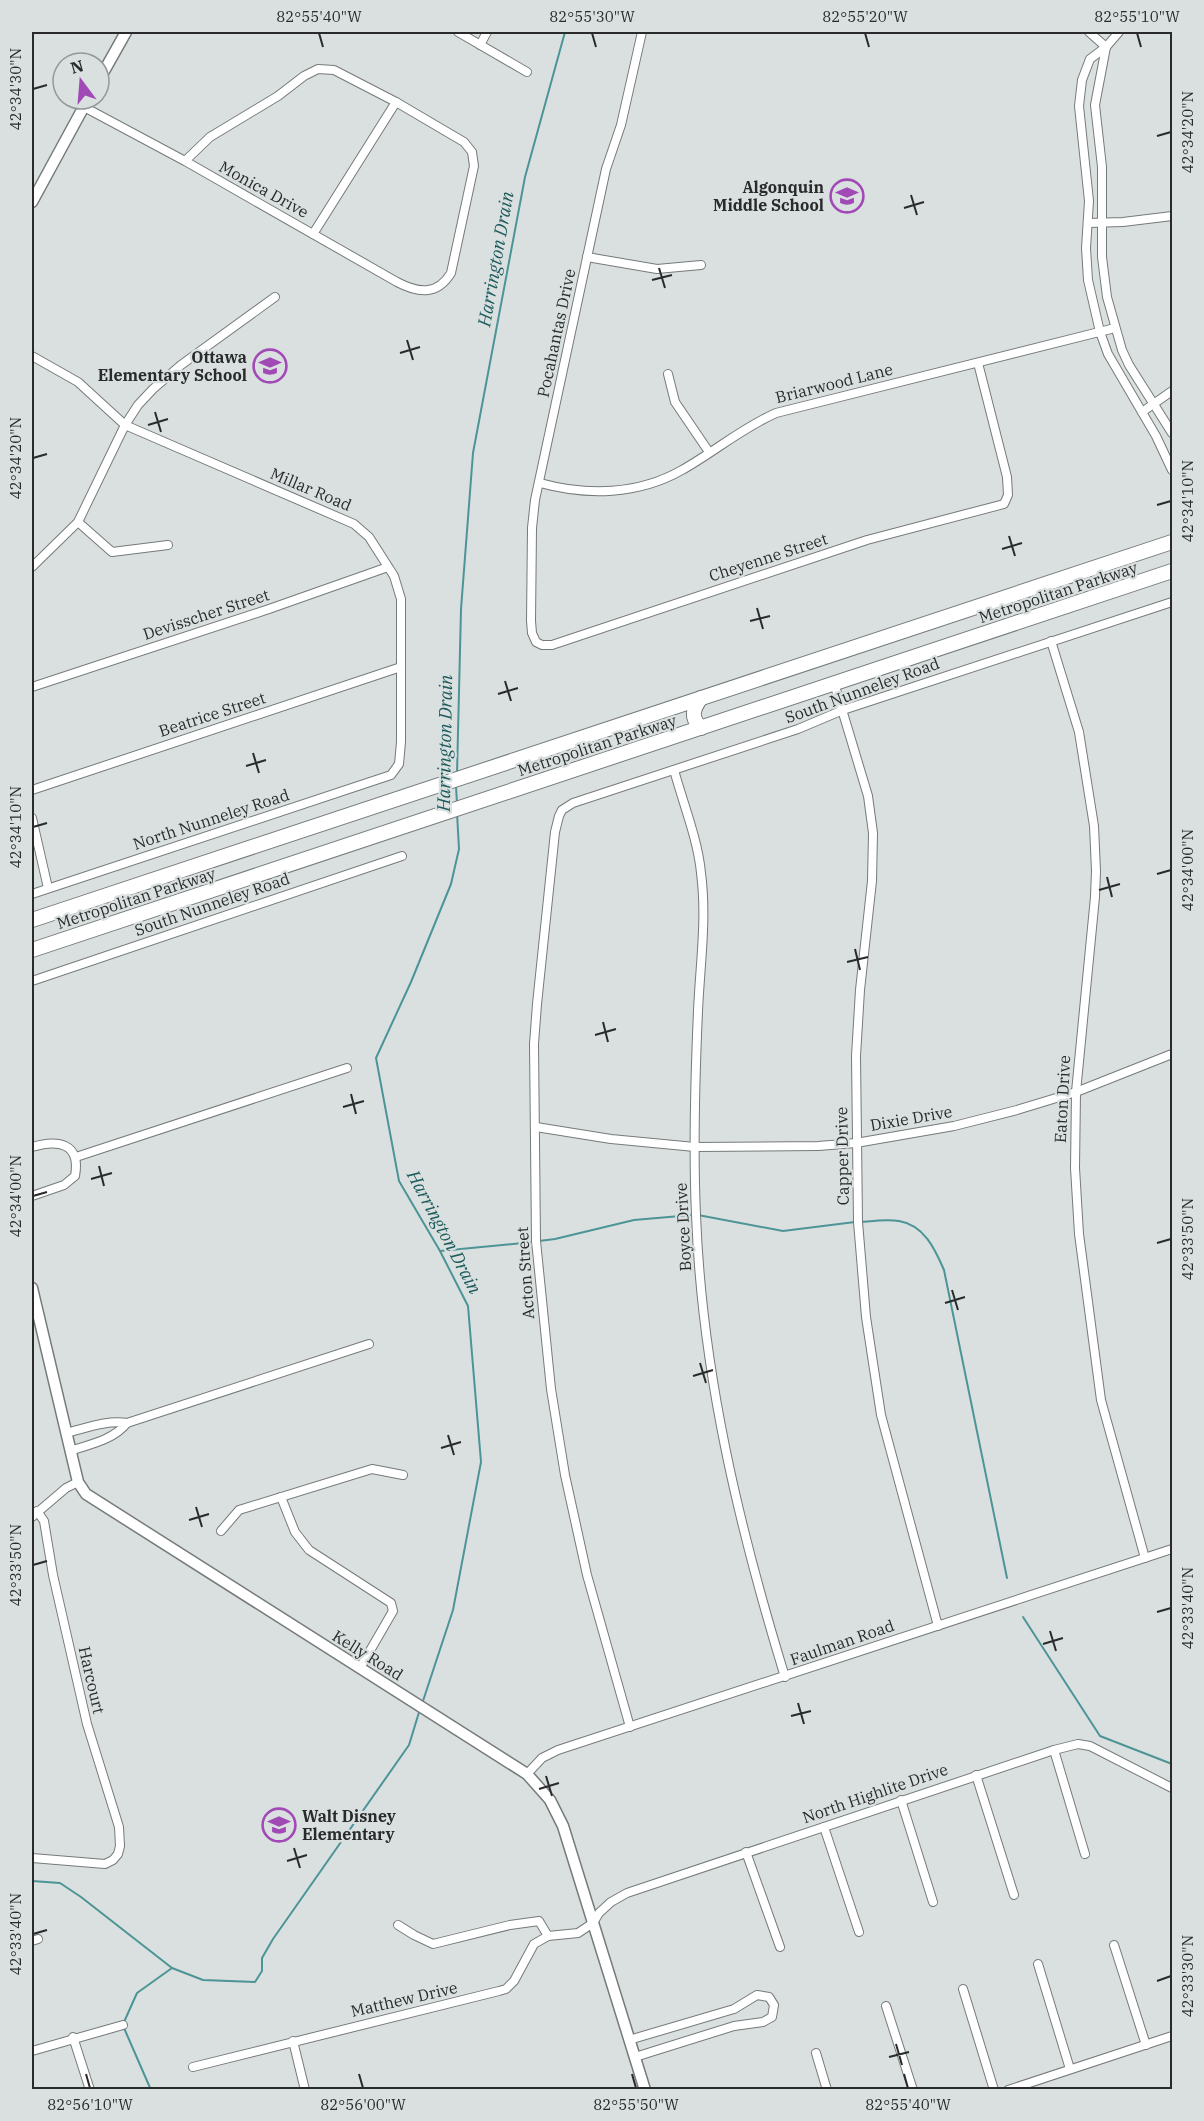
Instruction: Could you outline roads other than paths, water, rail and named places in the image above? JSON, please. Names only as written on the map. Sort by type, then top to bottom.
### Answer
[{"type":"main road","name":"Metropolitan Parkway","points":[[32,920],[1173,542]]},
{"type":"main road","name":"Metropolitan Parkway","points":[[32,950],[1173,571]]},
{"type":"main road","points":[[700,698],[693,714],[701,728]]},
{"type":"street","points":[[111,59],[126,32]]},
{"type":"street","points":[[458,32],[527,72]]},
{"type":"street","points":[[480,45],[487,32]]},
{"type":"street","name":"Pocahantas Drive","points":[[538,644],[533,637],[531,621],[532,519],[606,169],[621,125],[642,32]]},
{"type":"street","points":[[1089,32],[1106,47]]},
{"type":"street","points":[[1119,32],[1106,47],[1090,59],[1082,80],[1079,99],[1089,201],[1086,248],[1088,280],[1100,332],[1108,354],[1173,470]]},
{"type":"street","points":[[1106,47],[1104,67],[1096,92],[1096,119],[1102,167],[1104,274],[1115,328],[1129,365],[1173,433]]},
{"type":"street","points":[[185,161],[210,137],[268,103],[304,76],[318,69],[334,70],[396,102],[313,234]]},
{"type":"street","name":"Monica Drive","points":[[100,111],[405,286],[432,290],[447,281],[454,264],[474,166],[472,152],[464,142],[396,102]]},
{"type":"street","points":[[32,201],[82,111]]},
{"type":"street","points":[[1080,122],[1096,119]]},
{"type":"street","points":[[1086,169],[1102,167]]},
{"type":"street","points":[[1088,223],[1173,216]]},
{"type":"street","points":[[587,257],[657,269],[701,265]]},
{"type":"street","points":[[32,567],[78,522],[125,425],[138,405],[181,365],[275,297]]},
{"type":"street","name":"Briarwood Lane","points":[[540,483],[579,492],[599,492],[625,489],[666,478],[740,432],[776,413],[1115,328]]},
{"type":"street","name":"Millar Road","points":[[32,356],[78,382],[125,425],[354,524],[369,537],[397,582],[400,599],[401,742],[398,768]]},
{"type":"street","name":"Cheyenne Street","points":[[538,644],[552,645],[867,540],[1002,505],[1007,500],[1006,477],[978,363]]},
{"type":"street","points":[[668,374],[673,399],[709,452]]},
{"type":"street","points":[[1142,411],[1173,391]]},
{"type":"street","points":[[78,522],[112,552],[168,545]]},
{"type":"street","name":"Devisscher Street","points":[[32,687],[388,567]]},
{"type":"street","name":"South Nunneley Road","points":[[562,810],[573,803],[798,729],[843,711],[1173,602]]},
{"type":"street","name":"Eaton Drive","points":[[1051,641],[1079,732],[1094,826],[1095,897],[1076,1092],[1075,1168],[1079,1234],[1101,1400],[1145,1558]]},
{"type":"street","name":"Beatrice Street","points":[[32,790],[401,667]]},
{"type":"street","name":"Capper Drive","points":[[834,683],[868,796],[873,833],[872,881],[860,990],[856,1056],[860,1253],[881,1415],[938,1626]]},
{"type":"street","name":"North Nunneley Road","points":[[32,894],[380,780],[398,768]]},
{"type":"street","name":"Boyce Drive","points":[[674,770],[698,855],[704,901],[698,1012],[695,1147],[700,1272],[721,1430],[730,1475],[756,1582],[785,1677]]},
{"type":"street","name":"Acton Street","points":[[562,810],[552,850],[534,1044],[536,1241],[552,1400],[580,1547],[630,1728]]},
{"type":"street","points":[[32,818],[48,888]]},
{"type":"street","name":"South Nunneley Road","points":[[32,981],[402,856]]},
{"type":"street","name":"Dixie Drive","points":[[536,1127],[611,1139],[695,1147],[856,1143],[954,1126],[1017,1110],[1076,1092],[1173,1054]]},
{"type":"street","points":[[76,1157],[347,1068]]},
{"type":"street","points":[[32,1147],[45,1143],[62,1144],[76,1157],[75,1176],[71,1181],[32,1196]]},
{"type":"street","name":"Kelly Road","points":[[32,1288],[78,1482],[93,1500],[527,1774],[555,1806],[645,2090]]},
{"type":"street","points":[[66,1433],[99,1424],[127,1423],[369,1344]]},
{"type":"street","points":[[70,1451],[110,1438],[127,1423]]},
{"type":"street","points":[[221,1531],[239,1510],[372,1469],[403,1475]]},
{"type":"street","points":[[34,1514],[66,1488],[78,1482]]},
{"type":"street","points":[[281,1497],[296,1532],[309,1550],[391,1603],[393,1611],[360,1668]]},
{"type":"street","name":"Harcourt","points":[[32,1857],[97,1864],[110,1862],[118,1854],[120,1846],[119,1827],[87,1724],[52,1575],[44,1521],[34,1514]]},
{"type":"street","name":"Faulman Road","points":[[527,1774],[542,1758],[558,1750],[1173,1549]]},
{"type":"street","name":"North Highlite Drive","points":[[593,1923],[599,1913],[611,1902],[627,1893],[976,1775],[1078,1744],[1090,1746],[1173,1788]]},
{"type":"street","points":[[1054,1750],[1084,1854]]},
{"type":"street","points":[[976,1775],[1014,1895]]},
{"type":"street","points":[[901,1800],[933,1902]]},
{"type":"street","points":[[824,1827],[859,1932]]},
{"type":"street","points":[[746,1852],[780,1947]]},
{"type":"street","points":[[398,1925],[434,1944],[510,1925],[539,1921],[548,1936],[578,1933],[593,1923]]},
{"type":"street","name":"Matthew Drive","points":[[194,2067],[507,1989],[514,1981],[531,1947],[548,1936]]},
{"type":"street","points":[[1114,1945],[1146,2045]]},
{"type":"street","points":[[1038,1965],[1070,2068]]},
{"type":"street","points":[[963,1989],[994,2090]]},
{"type":"street","points":[[629,2040],[734,2009],[753,1995],[769,1997],[774,2005],[772,2017],[763,2022],[734,2026],[634,2057]]},
{"type":"street","points":[[886,2006],[913,2090]]},
{"type":"street","points":[[32,2051],[74,2037],[123,2025]]},
{"type":"street","points":[[1008,2090],[1173,2036]]},
{"type":"street","points":[[74,2037],[90,2090]]},
{"type":"street","points":[[293,2041],[305,2090]]},
{"type":"street","points":[[816,2053],[827,2090]]},
{"type":"waterway","name":"Harrington Drain","points":[[457,774],[461,609],[473,453],[525,177],[565,32]]},
{"type":"waterway","name":"Harrington Drain","points":[[456,786],[457,804]]},
{"type":"waterway","name":"Harrington Drain","points":[[422,1704],[453,1610],[481,1462],[468,1306],[440,1251],[399,1181],[376,1058],[411,982],[451,884],[459,849],[457,813]]},
{"type":"waterway","points":[[539,1241],[634,1220],[692,1215]]},
{"type":"waterway","points":[[698,1215],[783,1231],[855,1222]]},
{"type":"waterway","points":[[861,1222],[894,1220],[915,1227],[928,1239],[944,1270],[1007,1578]]},
{"type":"waterway","points":[[440,1251],[533,1242]]},
{"type":"waterway","points":[[1023,1617],[1100,1736],[1172,1764]]},
{"type":"waterway","name":"Harrington Drain","points":[[32,1881],[60,1883],[172,1968],[203,1980],[255,1982],[262,1971],[262,1958],[273,1939],[409,1745],[420,1709]]},
{"type":"waterway","points":[[124,2022],[137,1993],[172,1968]]},
{"type":"waterway","points":[[124,2028],[151,2090]]},
{"type":"place","name":"Algonquin Middle School","points":[[847,196]]},
{"type":"place","name":"Ottawa Elementary School","points":[[270,366]]},
{"type":"place","name":"Walt Disney Elementary","points":[[279,1825]]}]
